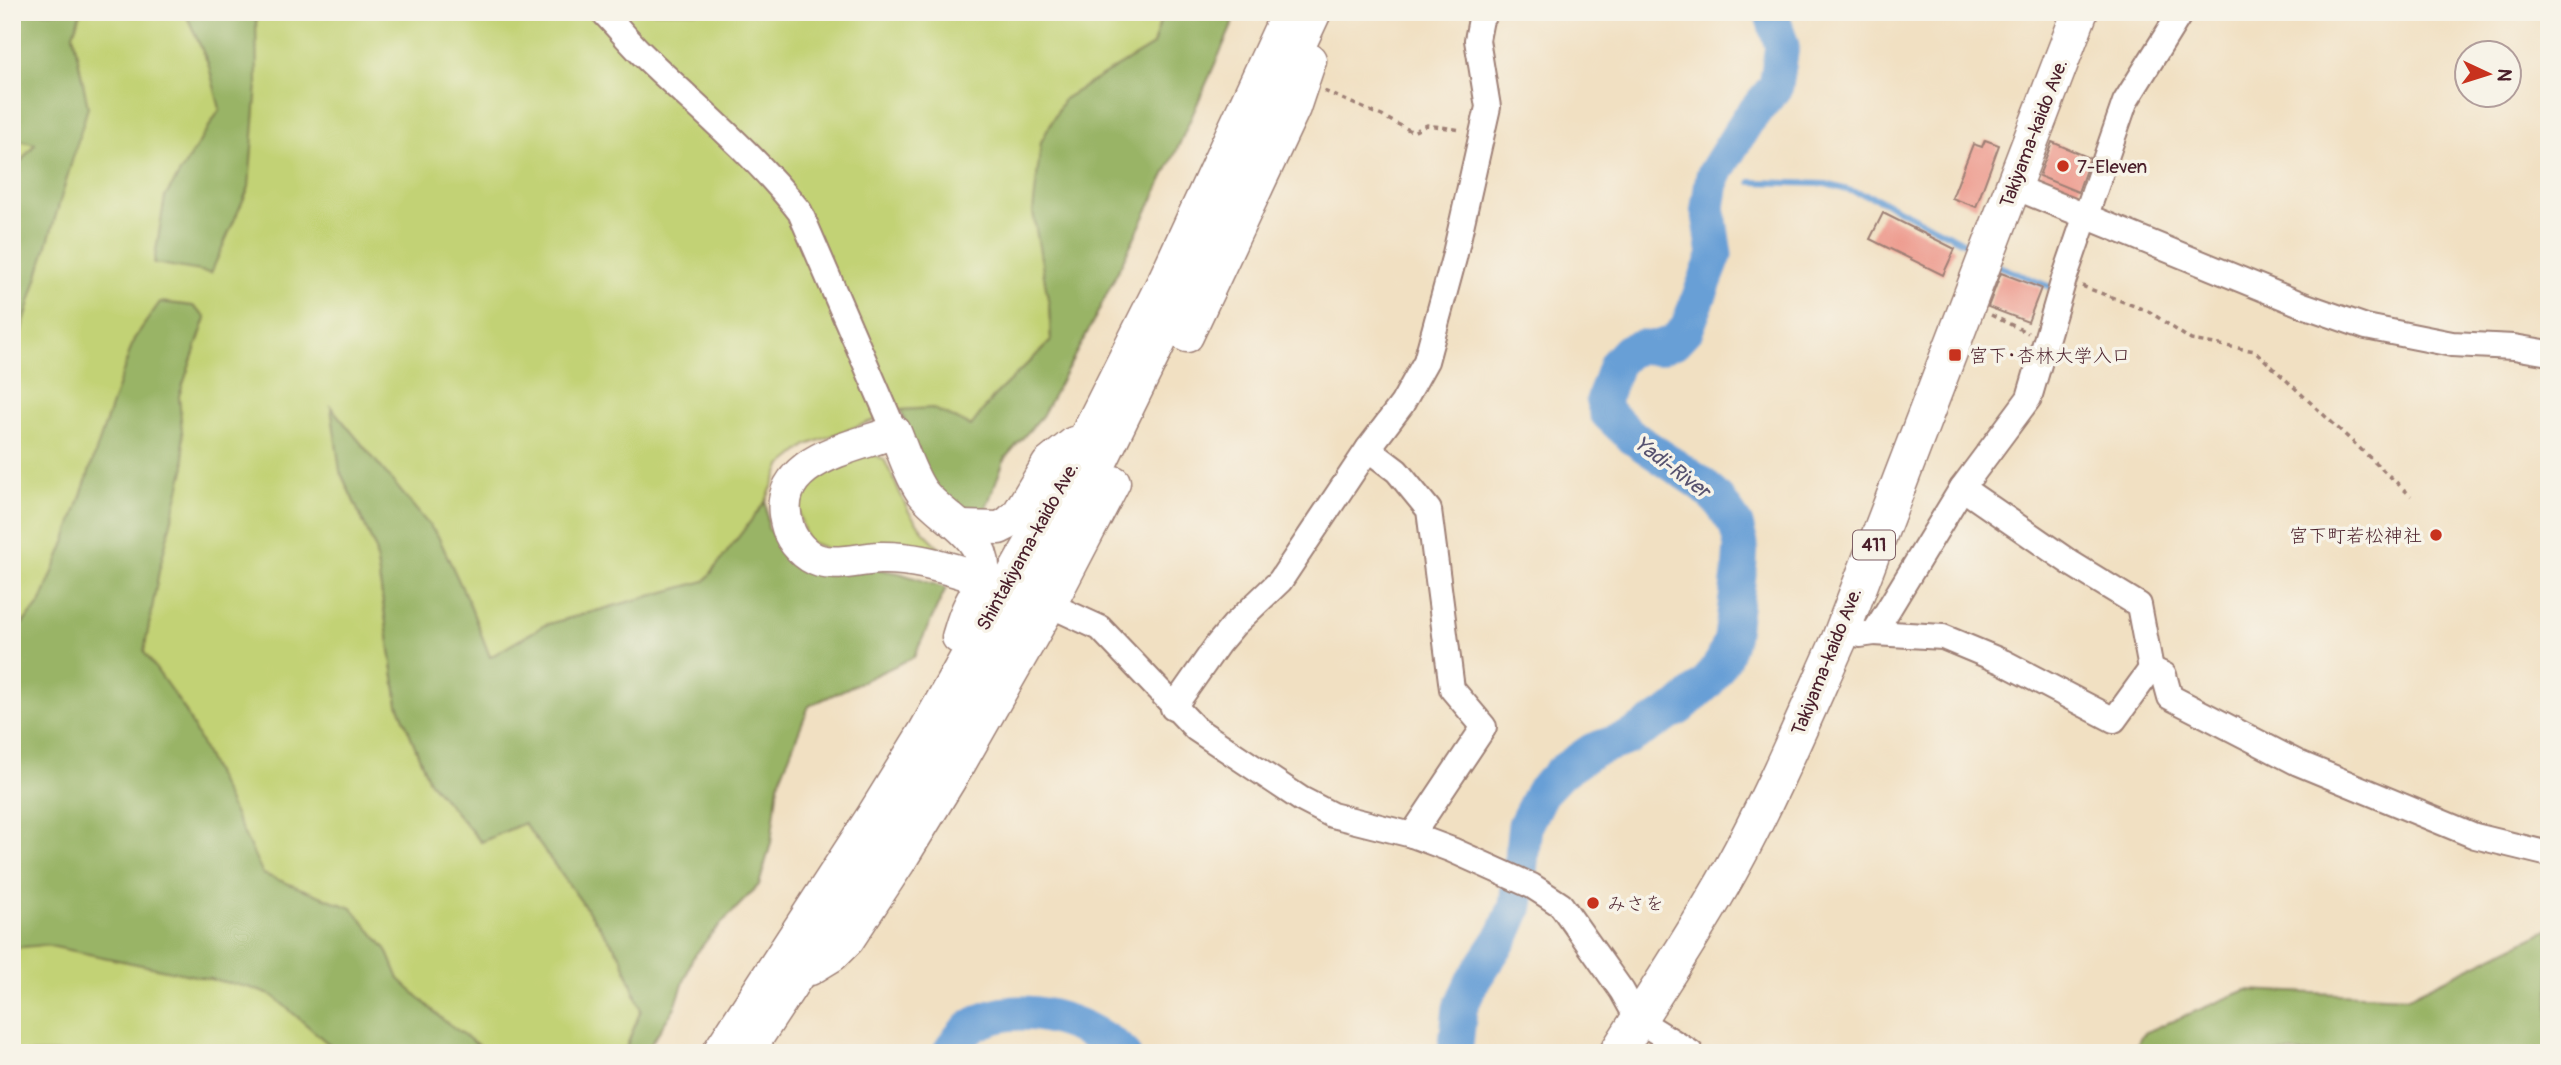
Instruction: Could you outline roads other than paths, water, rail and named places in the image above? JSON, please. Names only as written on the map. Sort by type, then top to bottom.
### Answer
[{"type":"highway","name":"Takiyama-kaido Ave.","points":[[1617,1053],[1664,982],[1730,870],[1771,791],[1839,640],[2080,12]]},
{"type":"main road","name":"Shintakiyama-kaido Ave.","points":[[718,1053],[923,734],[1042,523],[1166,276],[1288,12]]},
{"type":"main road","name":"Shintakiyama-kaido Ave.","points":[[752,1047],[871,864],[936,757],[1103,458],[1315,12]]},
{"type":"main road","points":[[794,979],[833,954],[848,940],[960,763],[1184,341],[1289,120],[1324,12]]},
{"type":"main road","points":[[962,527],[999,528],[1007,524],[1018,514],[1048,464],[1089,430]]},
{"type":"main road","points":[[923,734],[967,610],[980,586],[983,575],[982,557],[962,527],[940,511],[921,490],[895,432],[821,458],[803,469],[790,482],[783,500],[790,535],[803,551],[818,561],[832,563],[879,558],[906,559],[939,565],[967,575]]},
{"type":"street","points":[[603,12],[639,51],[689,96],[781,188],[800,212],[895,432]]},
{"type":"street","points":[[1173,708],[1234,625],[1280,581],[1368,449],[1402,404],[1426,361],[1454,258],[1488,107],[1477,40],[1481,19],[1486,12]]},
{"type":"street","points":[[1874,633],[1962,488],[2029,398],[2064,279],[2125,102],[2181,12]]},
{"type":"street","points":[[2012,186],[2086,218],[2366,327],[2452,344],[2514,347],[2549,353]]},
{"type":"street","points":[[1368,449],[1397,471],[1429,510],[1452,690],[1484,727],[1412,835]]},
{"type":"street","points":[[1839,640],[1874,633],[1943,638],[2003,662],[2114,720],[2151,669],[2138,606],[1962,488]]},
{"type":"street","points":[[1045,603],[1100,628],[1173,708],[1196,729],[1301,799],[1332,815],[1412,835],[1452,850],[1532,886],[1561,905],[1622,991],[1638,1020],[1691,1053]]},
{"type":"street","points":[[2151,669],[2164,675],[2170,697],[2298,762],[2475,836],[2549,854]]},
{"type":"waterway","name":"Yadi-River","points":[[1455,1053],[1460,1008],[1472,982],[1504,934],[1516,906],[1525,825],[1541,793],[1561,772],[1593,750],[1628,738],[1679,708],[1708,682],[1723,660],[1731,639],[1741,545],[1736,525],[1720,502],[1703,485],[1632,437],[1607,413],[1603,401],[1616,364],[1628,351],[1640,347],[1656,348],[1674,342],[1687,328],[1715,255],[1708,207],[1713,176],[1747,121],[1776,86],[1782,46],[1771,12]]},
{"type":"waterway","points":[[1751,182],[1826,184],[1876,198],[1971,246]]},
{"type":"waterway","points":[[1996,265],[2053,288]]},
{"type":"waterway","name":"Yadi-River","points":[[949,1053],[960,1037],[974,1025],[992,1017],[1012,1013],[1051,1017],[1071,1023],[1090,1031],[1123,1053]]},
{"type":"place","name":"7-Eleven","points":[[2063,166]]},
{"type":"place","name":"宮下･杏林大学入口","points":[[1955,355]]},
{"type":"place","name":"宮下町若松神社","points":[[2436,535]]},
{"type":"place","name":"みさを","points":[[1593,903]]}]
